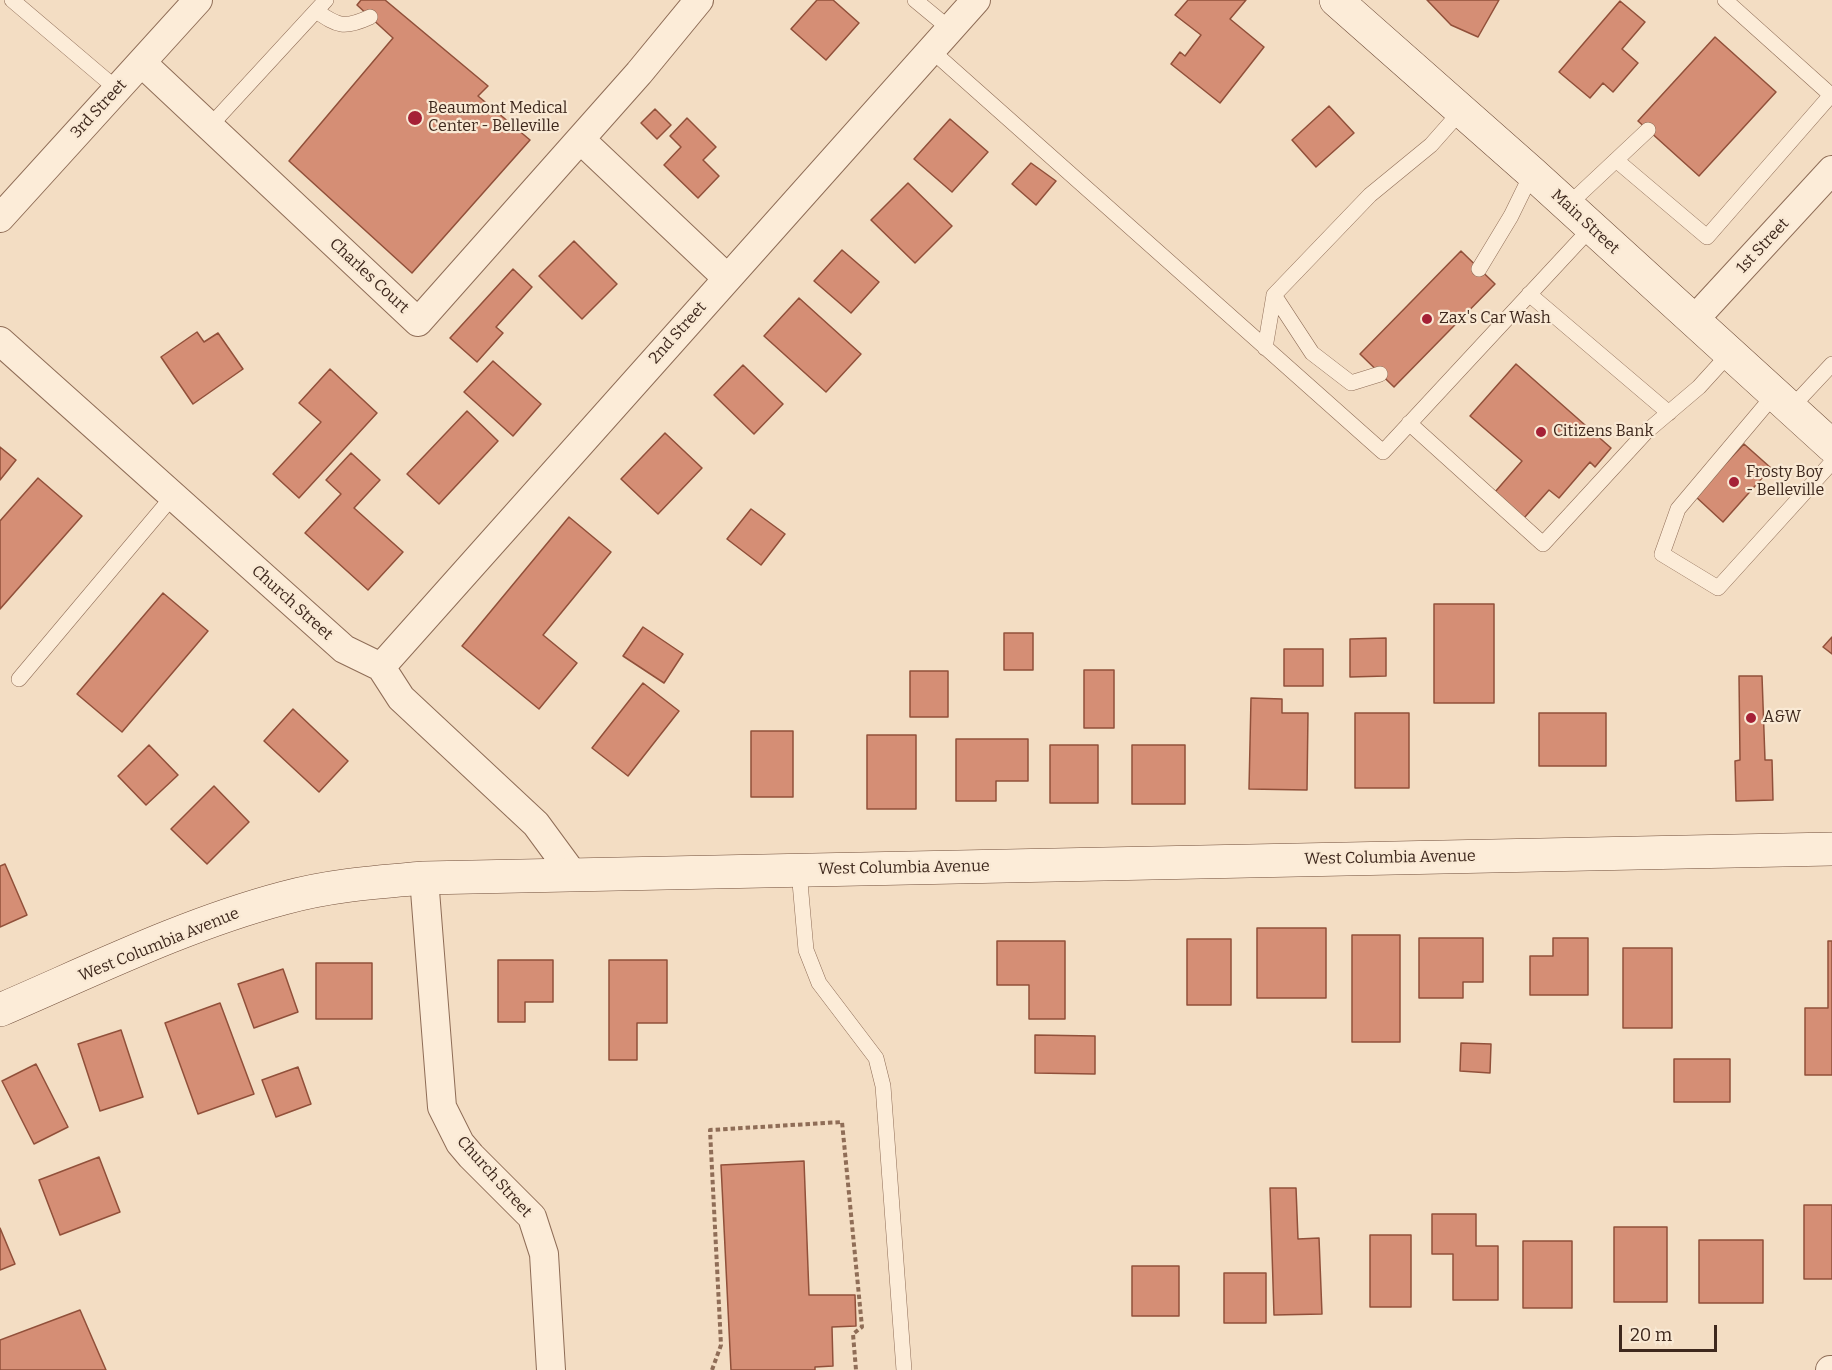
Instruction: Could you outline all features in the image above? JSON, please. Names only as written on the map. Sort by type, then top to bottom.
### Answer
[{"type":"main road","name":"Main Street","points":[[1336,0],[1532,173],[1832,446]]},
{"type":"main road","name":"West Columbia Avenue","points":[[0,1010],[192,928],[285,897],[365,883],[424,878],[572,873],[799,871],[1832,849]]},
{"type":"street","name":"3rd Street","points":[[0,218],[198,0]]},
{"type":"street","name":"Charles Court","points":[[142,63],[418,322],[581,140],[699,0]]},
{"type":"street","name":"2nd Street","points":[[381,667],[976,0]]},
{"type":"street","points":[[581,140],[727,278]]},
{"type":"street","name":"1st Street","points":[[1693,321],[1832,170]]},
{"type":"street","name":"Church Street","points":[[0,341],[344,649],[381,667]]},
{"type":"street","points":[[381,667],[401,698],[536,824],[572,873]]},
{"type":"street","name":"Church Street","points":[[424,878],[442,1107],[465,1150],[532,1217],[544,1254],[551,1370]]},
{"type":"lane","points":[[12,0],[118,90]]},
{"type":"lane","points":[[915,0],[950,29]]},
{"type":"lane","points":[[1616,160],[1707,237],[1831,96],[1725,0]]},
{"type":"lane","points":[[209,127],[321,6],[337,25],[354,24],[370,17]]},
{"type":"lane","points":[[931,50],[1383,452],[1591,228]]},
{"type":"lane","points":[[1265,348],[1274,295],[1370,195],[1431,145],[1461,111]]},
{"type":"lane","points":[[1567,206],[1648,130]]},
{"type":"lane","points":[[1479,269],[1511,216],[1532,173]]},
{"type":"lane","points":[[1529,294],[1669,413]]},
{"type":"lane","points":[[1274,295],[1312,353],[1351,383],[1380,374]]},
{"type":"lane","points":[[1409,423],[1543,543],[1646,432],[1699,387],[1729,354]]},
{"type":"lane","points":[[1832,364],[1782,402],[1678,509],[1662,554],[1718,588],[1832,462]]},
{"type":"lane","points":[[19,679],[173,496]]},
{"type":"lane","points":[[799,871],[806,950],[819,983],[876,1058],[883,1086],[904,1370]]},
{"type":"path","points":[[712,1370],[721,1345],[711,1130],[842,1122],[862,1327],[853,1334],[856,1370]]},
{"type":"building","name":"Beaumont Medical Center - Belleville","points":[[361,0],[385,0],[488,86],[478,96],[530,140],[412,273],[289,161],[393,38],[357,5]]},
{"type":"building","points":[[817,0],[833,0],[859,23],[826,60],[791,29]]},
{"type":"building","points":[[1188,0],[1246,0],[1230,19],[1264,47],[1220,103],[1171,64],[1180,52],[1185,56],[1201,35],[1175,15]]},
{"type":"building","points":[[1427,0],[1499,0],[1478,37],[1451,25]]},
{"type":"building","points":[[1620,1],[1645,22],[1622,49],[1638,63],[1613,92],[1603,83],[1590,98],[1559,72]]},
{"type":"building","points":[[1715,37],[1776,92],[1699,176],[1638,121]]},
{"type":"building","points":[[1329,106],[1354,133],[1316,167],[1292,140]]},
{"type":"building","points":[[655,109],[671,125],[657,139],[641,123]]},
{"type":"building","points":[[687,118],[716,147],[703,160],[719,176],[698,198],[664,165],[681,147],[670,136]]},
{"type":"building","points":[[950,119],[988,152],[952,192],[914,159]]},
{"type":"building","points":[[1031,163],[1056,181],[1036,205],[1012,184]]},
{"type":"building","points":[[908,183],[952,226],[915,263],[871,220]]},
{"type":"building","points":[[574,241],[617,284],[582,319],[539,276]]},
{"type":"building","points":[[842,250],[879,282],[851,313],[814,281]]},
{"type":"building","name":"Zax's Car Wash","points":[[1461,251],[1495,284],[1394,387],[1360,354]]},
{"type":"building","points":[[513,269],[532,287],[496,327],[503,333],[477,362],[450,338]]},
{"type":"building","points":[[799,298],[861,354],[826,392],[764,336]]},
{"type":"building","points":[[197,332],[204,342],[218,333],[243,369],[193,404],[161,357]]},
{"type":"building","points":[[493,361],[541,404],[513,436],[464,392]]},
{"type":"building","name":"Citizens Bank","points":[[1516,364],[1611,448],[1595,467],[1590,462],[1559,498],[1549,490],[1524,518],[1495,492],[1522,461],[1470,416]]},
{"type":"building","points":[[743,365],[783,404],[754,434],[714,395]]},
{"type":"building","points":[[330,369],[377,413],[299,498],[273,474],[321,422],[299,403]]},
{"type":"building","points":[[467,411],[498,441],[439,504],[407,474]]},
{"type":"building","points":[[665,433],[702,468],[658,514],[621,479]]},
{"type":"building","name":"Frosty Boy - Belleville","points":[[1744,444],[1771,468],[1723,522],[1695,496]]},
{"type":"building","points":[[0,447],[16,460],[0,480]]},
{"type":"building","points":[[351,453],[380,480],[354,508],[403,552],[368,590],[305,533],[341,494],[326,480]]},
{"type":"building","points":[[38,478],[82,516],[0,609],[0,521]]},
{"type":"building","points":[[751,509],[785,534],[761,565],[727,539]]},
{"type":"building","points":[[569,517],[611,552],[543,635],[577,663],[539,709],[462,646]]},
{"type":"building","points":[[163,593],[208,631],[122,732],[77,694]]},
{"type":"building","points":[[1434,604],[1494,604],[1494,703],[1434,703]]},
{"type":"building","points":[[643,627],[683,654],[664,683],[623,656]]},
{"type":"building","points":[[1004,633],[1033,633],[1033,670],[1004,670]]},
{"type":"building","points":[[1832,637],[1832,654],[1823,647]]},
{"type":"building","points":[[1386,638],[1386,676],[1350,677],[1350,639]]},
{"type":"building","points":[[1284,649],[1323,649],[1323,686],[1284,686]]},
{"type":"building","points":[[1084,670],[1114,670],[1114,728],[1084,728]]},
{"type":"building","points":[[910,671],[948,671],[948,717],[910,717]]},
{"type":"building","name":"A&W","points":[[1739,676],[1762,676],[1765,760],[1772,760],[1773,800],[1736,801],[1735,761],[1740,760]]},
{"type":"building","points":[[643,683],[679,711],[628,776],[592,748]]},
{"type":"building","points":[[1251,698],[1282,699],[1282,713],[1308,713],[1307,790],[1249,789]]},
{"type":"building","points":[[293,709],[348,761],[319,792],[264,741]]},
{"type":"building","points":[[1355,713],[1409,713],[1409,788],[1355,788]]},
{"type":"building","points":[[1539,713],[1606,713],[1606,766],[1539,766]]},
{"type":"building","points":[[751,731],[793,731],[793,797],[751,797]]},
{"type":"building","points":[[867,735],[916,735],[916,809],[867,809]]},
{"type":"building","points":[[956,739],[1028,739],[1028,781],[996,781],[996,801],[956,801]]},
{"type":"building","points":[[149,745],[178,775],[146,805],[118,776]]},
{"type":"building","points":[[1050,745],[1098,745],[1098,803],[1050,803]]},
{"type":"building","points":[[1132,745],[1185,745],[1185,804],[1132,804]]},
{"type":"building","points":[[214,786],[249,822],[207,864],[171,829]]},
{"type":"building","points":[[5,864],[27,915],[0,927],[0,866]]},
{"type":"building","points":[[1257,928],[1326,928],[1326,998],[1257,998]]},
{"type":"building","points":[[1352,935],[1400,935],[1400,1042],[1352,1042]]},
{"type":"building","points":[[1419,938],[1483,938],[1483,982],[1463,982],[1463,998],[1419,998]]},
{"type":"building","points":[[1553,938],[1588,938],[1588,995],[1530,995],[1530,956],[1553,956]]},
{"type":"building","points":[[1187,939],[1231,939],[1231,1005],[1187,1005]]},
{"type":"building","points":[[997,941],[1065,941],[1065,1019],[1029,1019],[1029,985],[997,985]]},
{"type":"building","points":[[1828,941],[1832,941],[1832,1075],[1805,1075],[1805,1008],[1828,1008]]},
{"type":"building","points":[[1623,948],[1672,948],[1672,1028],[1623,1028]]},
{"type":"building","points":[[498,960],[553,960],[553,1002],[525,1002],[525,1022],[498,1022]]},
{"type":"building","points":[[609,960],[667,960],[667,1023],[637,1023],[637,1060],[609,1060]]},
{"type":"building","points":[[316,963],[372,963],[372,1019],[316,1019]]},
{"type":"building","points":[[283,969],[298,1012],[254,1028],[238,984]]},
{"type":"building","points":[[220,1003],[254,1094],[198,1114],[165,1023]]},
{"type":"building","points":[[121,1030],[143,1097],[100,1111],[78,1044]]},
{"type":"building","points":[[1035,1035],[1095,1036],[1095,1074],[1035,1073]]},
{"type":"building","points":[[1461,1043],[1491,1044],[1490,1073],[1460,1071]]},
{"type":"building","points":[[1674,1059],[1730,1059],[1730,1102],[1674,1102]]},
{"type":"building","points":[[36,1064],[68,1127],[34,1144],[2,1081]]},
{"type":"building","points":[[298,1067],[311,1104],[276,1117],[262,1080]]},
{"type":"building","points":[[99,1157],[120,1212],[60,1235],[39,1180]]},
{"type":"building","points":[[804,1161],[809,1295],[855,1295],[856,1326],[832,1327],[833,1366],[815,1367],[815,1370],[731,1370],[721,1165]]},
{"type":"building","points":[[1270,1188],[1296,1188],[1298,1239],[1319,1238],[1322,1314],[1274,1315]]},
{"type":"building","points":[[1804,1205],[1832,1205],[1832,1279],[1804,1279]]},
{"type":"building","points":[[1432,1214],[1476,1214],[1476,1246],[1498,1246],[1498,1300],[1453,1300],[1453,1254],[1432,1254]]},
{"type":"building","points":[[1614,1227],[1667,1227],[1667,1302],[1614,1302]]},
{"type":"building","points":[[0,1228],[15,1264],[0,1270]]},
{"type":"building","points":[[1370,1235],[1411,1235],[1411,1307],[1370,1307]]},
{"type":"building","points":[[1699,1240],[1763,1240],[1763,1303],[1699,1303]]},
{"type":"building","points":[[1523,1241],[1572,1241],[1572,1308],[1523,1308]]},
{"type":"building","points":[[1132,1266],[1179,1266],[1179,1316],[1132,1316]]},
{"type":"building","points":[[1224,1273],[1266,1273],[1266,1323],[1224,1323]]},
{"type":"building","points":[[80,1310],[106,1370],[0,1370],[0,1340]]},
{"type":"place","name":"Beaumont Medical Center - Belleville","points":[[415,118]]},
{"type":"place","name":"Zax's Car Wash","points":[[1427,319]]},
{"type":"place","name":"Citizens Bank","points":[[1541,432]]},
{"type":"place","name":"Frosty Boy - Belleville","points":[[1734,482]]},
{"type":"place","name":"A&W","points":[[1751,718]]}]
